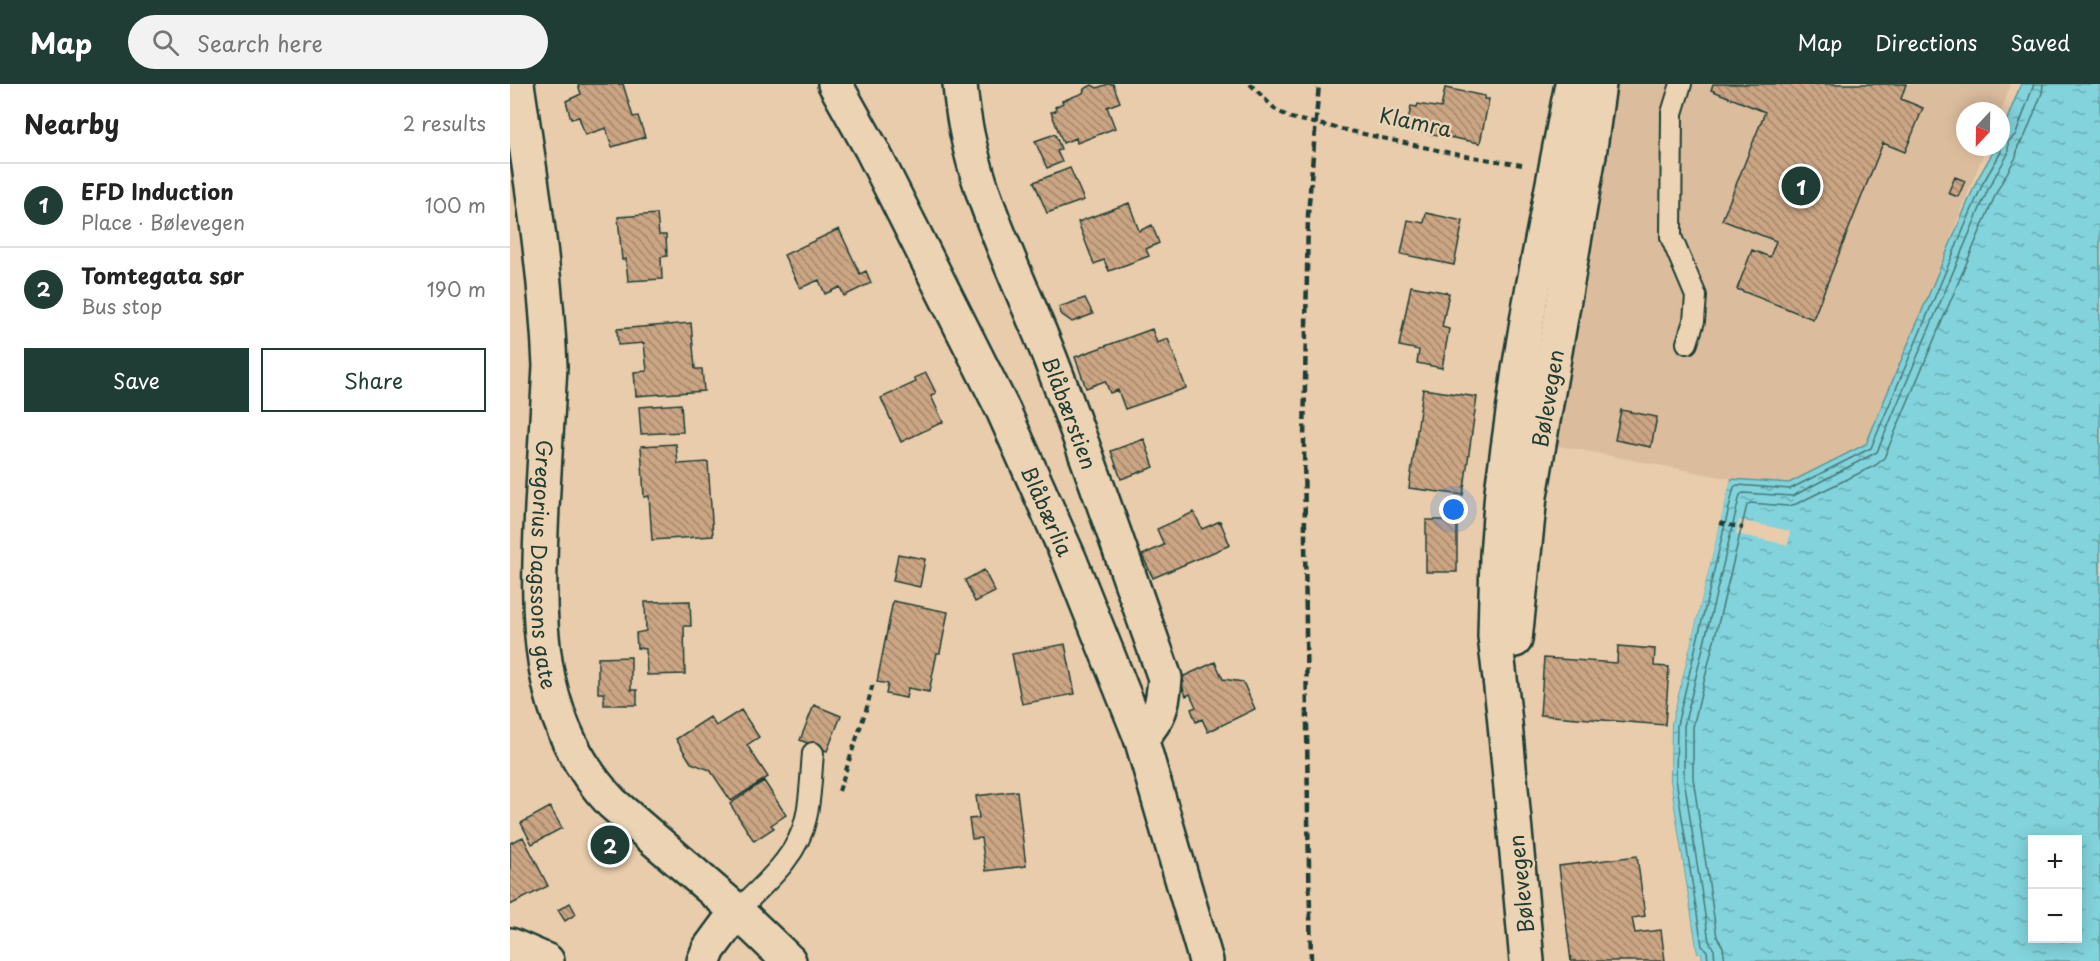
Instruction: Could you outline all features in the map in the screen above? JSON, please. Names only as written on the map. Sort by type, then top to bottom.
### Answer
[{"type":"street","name":"Gregorius Dagssons gate","points":[[517,84],[541,246],[548,330],[550,366],[539,610],[551,693],[562,726],[577,758],[594,784],[612,803],[737,911],[789,961]]},
{"type":"street","name":"Blåbærlia","points":[[835,84],[872,150],[1003,410],[1078,580],[1141,738],[1206,961]]},
{"type":"street","name":"Blåbærstien","points":[[960,84],[962,113],[975,171],[994,225],[1050,357],[1165,678],[1164,701],[1155,723],[1141,738]]},
{"type":"street","name":"Bølevegen","points":[[1528,957],[1495,636],[1502,491],[1530,303],[1560,172],[1572,84]]},
{"type":"street","name":"Bølevegen","points":[[1560,172],[1599,84]]},
{"type":"street","points":[[704,961],[709,949],[737,911]]},
{"type":"street","points":[[510,945],[547,961]]},
{"type":"lane","points":[[1681,84],[1672,113],[1671,237],[1696,296],[1694,321],[1687,343]]},
{"type":"lane","points":[[737,911],[780,867],[802,833],[807,817],[813,753]]},
{"type":"path","name":"Klamra","points":[[1250,84],[1276,110],[1291,118],[1460,155],[1560,172]]},
{"type":"path","points":[[1719,523],[1743,528]]},
{"type":"path","points":[[807,817],[831,814],[873,683]]},
{"type":"shaded area","points":[[1614,84],[2011,84],[2004,102],[1956,102],[1956,156],[1983,156],[1924,307],[1866,444],[1789,483],[1731,479],[1549,444]]},
{"type":"water","points":[[2021,84],[2100,84],[2100,961],[1702,961],[1701,953],[1697,953],[1670,780],[1671,724],[1729,484],[1731,479],[1789,483],[1866,444],[1977,180],[1991,156],[2010,156],[2010,112]]},
{"type":"pier","points":[[1728,478],[1731,479],[1671,724],[1670,780],[1697,953],[1701,952],[1702,961],[1699,961],[1699,956],[1694,954],[1667,780],[1668,724]]},
{"type":"pier","points":[[1739,520],[1790,531],[1788,545],[1736,534]]},
{"type":"building","points":[[578,84],[623,84],[633,117],[638,116],[645,137],[612,147],[606,128],[585,135],[579,117],[571,119],[566,101],[581,94]]},
{"type":"building","points":[[1113,84],[1120,102],[1107,107],[1115,128],[1077,143],[1076,138],[1063,143],[1051,112],[1056,111],[1055,107],[1063,103],[1062,101],[1083,93],[1084,89],[1092,85],[1097,88]]},
{"type":"building","points":[[1713,84],[1906,84],[1901,99],[1923,108],[1905,152],[1883,143],[1813,319],[1737,289],[1752,250],[1770,257],[1776,241],[1722,220],[1765,112],[1711,90]]},
{"type":"building","points":[[1445,88],[1485,96],[1484,99],[1489,99],[1480,143],[1412,130],[1413,127],[1407,126],[1411,106],[1417,107],[1418,104],[1441,108]]},
{"type":"building","points":[[1055,134],[1061,149],[1057,151],[1062,162],[1047,168],[1035,141]]},
{"type":"building","points":[[1070,168],[1084,200],[1047,213],[1034,182]]},
{"type":"building","points":[[1955,177],[1965,181],[1958,197],[1948,193]]},
{"type":"building","points":[[1129,203],[1139,231],[1152,225],[1159,243],[1146,249],[1149,256],[1109,271],[1104,260],[1094,264],[1078,222]]},
{"type":"building","points":[[1426,213],[1463,221],[1454,265],[1401,254],[1408,220],[1424,223]]},
{"type":"building","points":[[657,214],[659,235],[666,235],[667,256],[661,257],[662,279],[628,281],[626,259],[622,260],[618,217]]},
{"type":"building","points":[[839,229],[860,274],[866,271],[871,283],[844,296],[840,287],[825,294],[819,280],[800,288],[784,255]]},
{"type":"building","points":[[1411,286],[1449,293],[1442,327],[1449,329],[1442,368],[1417,363],[1419,350],[1399,346]]},
{"type":"building","points":[[1085,298],[1093,314],[1072,322],[1061,314],[1059,307]]},
{"type":"building","points":[[691,323],[695,369],[702,369],[704,391],[636,396],[634,372],[647,371],[644,343],[618,345],[617,329]]},
{"type":"building","points":[[1152,329],[1157,343],[1168,339],[1186,388],[1125,409],[1118,390],[1110,393],[1105,381],[1086,388],[1075,357]]},
{"type":"building","points":[[926,373],[936,393],[931,396],[943,422],[901,442],[881,398],[916,382],[914,378]]},
{"type":"building","points":[[1423,389],[1477,397],[1463,495],[1409,488]]},
{"type":"building","points":[[681,404],[683,432],[641,434],[639,407]]},
{"type":"building","points":[[1621,410],[1657,417],[1651,447],[1615,440]]},
{"type":"building","points":[[1144,439],[1154,467],[1121,479],[1111,451]]},
{"type":"building","points":[[676,444],[678,464],[708,462],[713,536],[652,540],[649,496],[644,497],[641,446]]},
{"type":"building","points":[[1194,512],[1202,529],[1220,521],[1230,545],[1153,578],[1142,555],[1164,545],[1157,529]]},
{"type":"building","points":[[1426,520],[1457,520],[1457,572],[1426,572]]},
{"type":"building","points":[[898,554],[925,559],[920,587],[893,581]]},
{"type":"building","points":[[984,570],[995,592],[975,602],[965,580]]},
{"type":"building","points":[[690,601],[691,626],[684,626],[685,674],[647,675],[646,649],[637,648],[636,633],[646,631],[645,602]]},
{"type":"building","points":[[893,601],[948,612],[929,692],[908,688],[906,698],[886,694],[888,684],[877,682]]},
{"type":"building","points":[[1065,644],[1075,694],[1022,704],[1012,654]]},
{"type":"building","points":[[1618,646],[1655,649],[1654,666],[1669,667],[1665,725],[1540,715],[1544,658],[1617,663]]},
{"type":"building","points":[[631,657],[631,690],[637,690],[637,705],[604,705],[604,693],[598,693],[598,658]]},
{"type":"building","points":[[1215,662],[1223,679],[1243,682],[1255,709],[1208,732],[1202,719],[1196,722],[1191,709],[1196,707],[1190,694],[1186,696],[1181,683],[1184,682],[1182,677]]},
{"type":"building","points":[[814,705],[841,716],[827,751],[800,740]]},
{"type":"building","points":[[741,710],[759,737],[747,745],[768,777],[731,801],[710,770],[691,763],[676,739],[710,717],[716,726]]},
{"type":"building","points":[[764,781],[786,815],[771,825],[774,828],[754,841],[730,804]]},
{"type":"building","points":[[1017,791],[1026,866],[986,871],[981,838],[972,839],[969,819],[979,818],[976,796]]},
{"type":"building","points":[[550,807],[562,828],[532,844],[521,823]]},
{"type":"building","points":[[523,837],[548,886],[510,905],[510,843]]},
{"type":"building","points":[[1637,856],[1645,916],[1632,918],[1635,933],[1661,930],[1665,961],[1571,961],[1559,866]]},
{"type":"building","points":[[570,903],[576,914],[565,921],[558,910]]},
{"type":"railway","points":[[1311,961],[1304,441],[1308,215],[1319,84]]},
{"type":"place","name":"EFD Induction","points":[[1801,186]]},
{"type":"place","name":"Tomtegata sør","points":[[610,845]]}]
